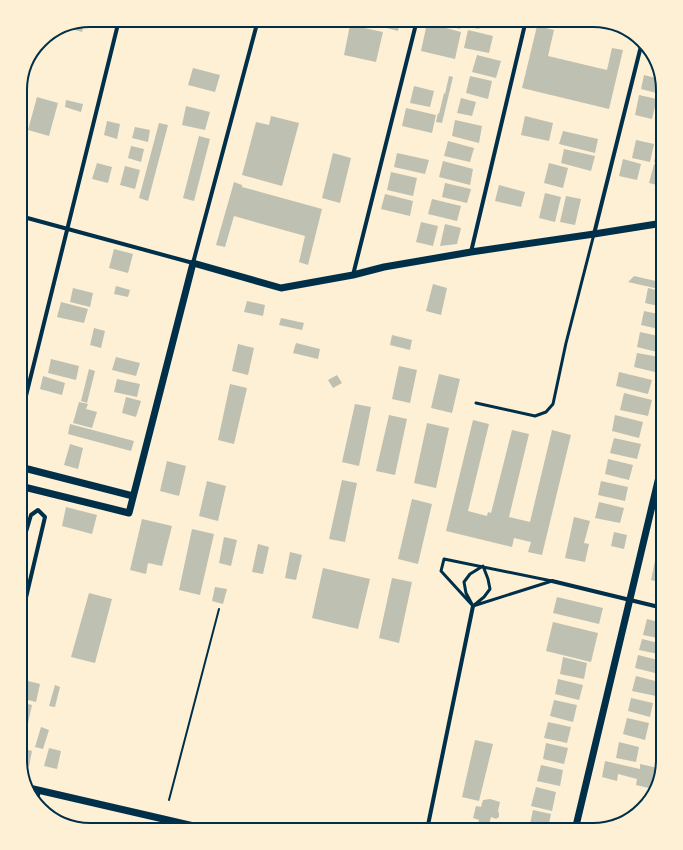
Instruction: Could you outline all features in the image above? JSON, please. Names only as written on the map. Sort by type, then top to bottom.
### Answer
[{"type":"street","points":[[27,392],[117,27]]},
{"type":"street","points":[[27,488],[129,513],[193,263],[256,27]]},
{"type":"street","points":[[353,275],[415,27]]},
{"type":"street","points":[[471,252],[524,27]]},
{"type":"street","points":[[594,234],[640,49]]},
{"type":"street","points":[[27,218],[281,288],[353,275],[384,267],[471,252],[656,224]]},
{"type":"street","points":[[27,469],[133,496]]},
{"type":"street","points":[[577,823],[656,490]]},
{"type":"street","points":[[27,528],[31,515],[38,510],[45,517],[27,593]]},
{"type":"street","points":[[552,581],[656,606]]},
{"type":"street","points":[[428,823],[473,606]]},
{"type":"street","points":[[35,790],[180,823]]},
{"type":"street","points":[[38,795],[39,791]]},
{"type":"lane","points":[[476,403],[536,416],[546,412],[553,404],[566,343],[594,234]]},
{"type":"lane","points":[[473,606],[441,571],[444,559],[552,581]]},
{"type":"lane","points":[[473,606],[466,592],[464,582],[470,574],[483,566]]},
{"type":"lane","points":[[473,606],[484,597],[490,589],[483,566]]},
{"type":"lane","points":[[473,606],[552,581]]},
{"type":"path","points":[[169,800],[219,610]]},
{"type":"building","points":[[350,27],[359,27],[383,32],[376,62],[344,55]]},
{"type":"building","points":[[383,27],[399,27],[398,31]]},
{"type":"building","points":[[426,27],[442,27],[461,32],[455,59],[421,51]]},
{"type":"building","points":[[537,27],[554,30],[548,56],[607,70],[612,48],[623,50],[609,109],[522,88]]},
{"type":"building","points":[[83,28],[82,32],[73,30]]},
{"type":"building","points":[[468,30],[493,36],[489,53],[464,48]]},
{"type":"building","points":[[477,55],[501,61],[496,78],[472,72]]},
{"type":"building","points":[[193,68],[220,75],[215,92],[188,85]]},
{"type":"building","points":[[644,75],[655,78],[656,93],[641,89]]},
{"type":"building","points":[[449,76],[453,77],[442,123],[436,122],[444,93],[445,94]]},
{"type":"building","points":[[470,76],[492,81],[488,99],[466,93]]},
{"type":"building","points":[[414,86],[434,91],[430,107],[410,103]]},
{"type":"building","points":[[639,95],[656,99],[652,119],[635,115]]},
{"type":"building","points":[[37,97],[58,103],[49,136],[28,130]]},
{"type":"building","points":[[461,98],[476,102],[472,116],[457,113]]},
{"type":"building","points":[[66,100],[83,104],[81,112],[65,107]]},
{"type":"building","points":[[186,106],[210,112],[205,130],[182,125]]},
{"type":"building","points":[[406,108],[436,115],[432,133],[402,126]]},
{"type":"building","points":[[271,116],[299,123],[282,186],[242,175],[256,122],[269,125]]},
{"type":"building","points":[[525,116],[553,123],[549,141],[521,135]]},
{"type":"building","points":[[455,120],[482,126],[479,143],[452,136]]},
{"type":"building","points":[[107,121],[120,124],[117,139],[104,135]]},
{"type":"building","points":[[159,123],[168,125],[148,201],[139,198]]},
{"type":"building","points":[[135,127],[150,130],[148,142],[132,138]]},
{"type":"building","points":[[563,131],[598,139],[595,153],[559,144]]},
{"type":"building","points":[[199,136],[210,139],[194,201],[183,198]]},
{"type":"building","points":[[636,140],[654,144],[650,162],[632,158]]},
{"type":"building","points":[[448,141],[474,148],[470,162],[444,156]]},
{"type":"building","points":[[131,146],[144,149],[141,162],[128,158]]},
{"type":"building","points":[[564,149],[595,156],[591,171],[561,163]]},
{"type":"building","points":[[333,153],[351,158],[340,203],[322,198]]},
{"type":"building","points":[[397,153],[429,160],[425,174],[394,167]]},
{"type":"building","points":[[623,159],[641,164],[637,180],[619,176]]},
{"type":"building","points":[[443,161],[473,169],[470,185],[439,177]]},
{"type":"building","points":[[97,163],[112,167],[108,183],[92,179]]},
{"type":"building","points":[[549,163],[568,168],[563,188],[544,183]]},
{"type":"building","points":[[654,164],[656,165],[656,185],[649,183]]},
{"type":"building","points":[[125,166],[140,170],[135,189],[120,185]]},
{"type":"building","points":[[391,172],[417,178],[413,196],[387,190]]},
{"type":"building","points":[[234,182],[242,185],[242,187],[322,209],[308,265],[299,262],[305,236],[234,216],[225,247],[216,245]]},
{"type":"building","points":[[445,183],[471,189],[467,203],[442,197]]},
{"type":"building","points":[[499,185],[525,192],[521,207],[495,201]]},
{"type":"building","points":[[545,193],[561,197],[555,222],[539,218]]},
{"type":"building","points":[[385,194],[413,201],[410,216],[381,209]]},
{"type":"building","points":[[566,196],[581,199],[575,225],[560,222]]},
{"type":"building","points":[[432,199],[461,206],[457,221],[428,214]]},
{"type":"building","points":[[421,222],[438,226],[433,246],[416,242]]},
{"type":"building","points":[[445,224],[461,228],[457,244],[440,246]]},
{"type":"building","points":[[114,249],[133,254],[128,273],[109,268]]},
{"type":"building","points":[[634,276],[656,281],[656,288],[628,282]]},
{"type":"building","points":[[433,284],[447,288],[441,315],[426,311]]},
{"type":"building","points":[[116,286],[130,290],[128,297],[114,294]]},
{"type":"building","points":[[73,288],[93,293],[90,307],[70,302]]},
{"type":"building","points":[[648,288],[656,290],[656,305],[645,303]]},
{"type":"building","points":[[247,301],[265,305],[263,316],[244,312]]},
{"type":"building","points":[[61,302],[88,309],[84,323],[57,317]]},
{"type":"building","points":[[644,311],[656,314],[656,328],[641,325]]},
{"type":"building","points":[[281,318],[304,323],[302,330],[279,325]]},
{"type":"building","points":[[94,328],[105,331],[101,348],[90,345]]},
{"type":"building","points":[[640,332],[656,335],[656,352],[637,347]]},
{"type":"building","points":[[392,335],[412,340],[410,350],[390,345]]},
{"type":"building","points":[[296,343],[320,349],[318,359],[293,353]]},
{"type":"building","points":[[238,344],[254,348],[248,375],[232,371]]},
{"type":"building","points":[[637,353],[656,356],[655,372],[634,367]]},
{"type":"building","points":[[116,357],[140,363],[136,376],[112,370]]},
{"type":"building","points":[[51,359],[79,366],[76,380],[48,373]]},
{"type":"building","points":[[399,366],[417,370],[410,403],[392,399]]},
{"type":"building","points":[[89,369],[95,371],[87,403],[81,401]]},
{"type":"building","points":[[619,372],[652,380],[648,394],[616,386]]},
{"type":"building","points":[[439,374],[460,379],[452,413],[431,408]]},
{"type":"building","points":[[337,375],[342,383],[333,388],[328,380]]},
{"type":"building","points":[[43,376],[65,383],[62,395],[40,389]]},
{"type":"building","points":[[117,379],[140,384],[137,397],[114,392]]},
{"type":"building","points":[[230,384],[247,388],[234,444],[218,440]]},
{"type":"building","points":[[624,393],[652,400],[648,416],[620,410]]},
{"type":"building","points":[[126,397],[141,401],[136,417],[122,413]]},
{"type":"building","points":[[79,402],[88,404],[86,409],[97,412],[92,428],[73,423]]},
{"type":"building","points":[[355,404],[371,407],[359,466],[342,462]]},
{"type":"building","points":[[389,415],[407,419],[395,475],[376,471]]},
{"type":"building","points":[[615,415],[643,422],[639,438],[612,431]]},
{"type":"building","points":[[473,420],[489,424],[468,511],[487,516],[488,512],[491,513],[512,430],[529,434],[509,517],[530,522],[552,430],[571,435],[542,555],[528,552],[531,542],[514,538],[512,547],[446,531]]},
{"type":"building","points":[[427,423],[449,428],[436,488],[414,483]]},
{"type":"building","points":[[70,424],[134,441],[131,451],[68,434]]},
{"type":"building","points":[[614,438],[641,444],[637,459],[610,453]]},
{"type":"building","points":[[70,444],[83,448],[78,469],[64,465]]},
{"type":"building","points":[[608,459],[633,465],[629,480],[605,474]]},
{"type":"building","points":[[167,461],[186,466],[179,496],[160,491]]},
{"type":"building","points":[[342,480],[357,483],[345,542],[329,539]]},
{"type":"building","points":[[207,481],[226,486],[218,521],[199,516]]},
{"type":"building","points":[[601,481],[628,487],[625,501],[598,495]]},
{"type":"building","points":[[412,499],[432,504],[418,564],[398,559]]},
{"type":"building","points":[[599,502],[624,508],[620,523],[595,518]]},
{"type":"building","points":[[66,507],[97,515],[92,534],[62,526]]},
{"type":"building","points":[[574,517],[590,521],[584,543],[589,544],[585,562],[565,558]]},
{"type":"building","points":[[142,519],[172,526],[162,566],[148,563],[146,574],[130,570]]},
{"type":"building","points":[[192,529],[214,534],[200,595],[179,590]]},
{"type":"building","points":[[614,532],[627,535],[624,549],[611,546]]},
{"type":"building","points":[[224,537],[237,540],[231,566],[219,563]]},
{"type":"building","points":[[258,544],[269,547],[263,574],[252,572]]},
{"type":"building","points":[[290,552],[302,555],[296,580],[285,578]]},
{"type":"building","points":[[656,556],[656,581],[651,580]]},
{"type":"building","points":[[323,568],[370,579],[358,629],[312,618]]},
{"type":"building","points":[[392,578],[412,582],[399,643],[379,638]]},
{"type":"building","points":[[215,587],[227,589],[223,604],[212,601]]},
{"type":"building","points":[[89,593],[112,599],[95,663],[71,657]]},
{"type":"building","points":[[557,597],[603,608],[599,624],[553,613]]},
{"type":"building","points":[[647,619],[656,621],[656,638],[643,635]]},
{"type":"building","points":[[553,622],[598,633],[591,662],[546,651]]},
{"type":"building","points":[[642,639],[656,642],[656,654],[639,650]]},
{"type":"building","points":[[638,655],[656,660],[656,673],[635,668]]},
{"type":"building","points":[[563,657],[587,663],[584,679],[560,674]]},
{"type":"building","points":[[636,676],[656,681],[656,696],[632,691]]},
{"type":"building","points":[[558,679],[583,685],[579,700],[555,694]]},
{"type":"building","points":[[27,681],[40,684],[36,702],[27,700]]},
{"type":"building","points":[[55,685],[60,687],[55,707],[49,706]]},
{"type":"building","points":[[631,698],[653,703],[650,717],[628,711]]},
{"type":"building","points":[[554,700],[577,705],[573,722],[550,716]]},
{"type":"building","points":[[27,704],[32,705],[27,723]]},
{"type":"building","points":[[627,718],[649,723],[645,740],[623,734]]},
{"type":"building","points":[[548,722],[571,727],[567,743],[544,738]]},
{"type":"building","points":[[41,727],[49,730],[43,749],[35,747]]},
{"type":"building","points":[[475,740],[493,744],[479,801],[462,797]]},
{"type":"building","points":[[619,742],[639,747],[636,762],[616,758]]},
{"type":"building","points":[[546,743],[568,748],[564,764],[543,759]]},
{"type":"building","points":[[49,748],[61,751],[57,769],[44,766]]},
{"type":"building","points":[[27,750],[32,751],[29,766],[27,760]]},
{"type":"building","points":[[605,761],[640,769],[640,764],[655,767],[650,788],[636,785],[637,779],[618,774],[617,781],[602,777]]},
{"type":"building","points":[[541,765],[563,770],[560,786],[537,781]]},
{"type":"building","points":[[536,787],[556,792],[552,811],[531,806]]},
{"type":"building","points":[[490,799],[500,802],[498,811],[499,817],[496,819],[491,817],[490,823],[478,823],[479,820],[473,818],[476,806],[481,807],[483,800]]},
{"type":"building","points":[[533,810],[551,814],[549,823],[530,823]]}]
